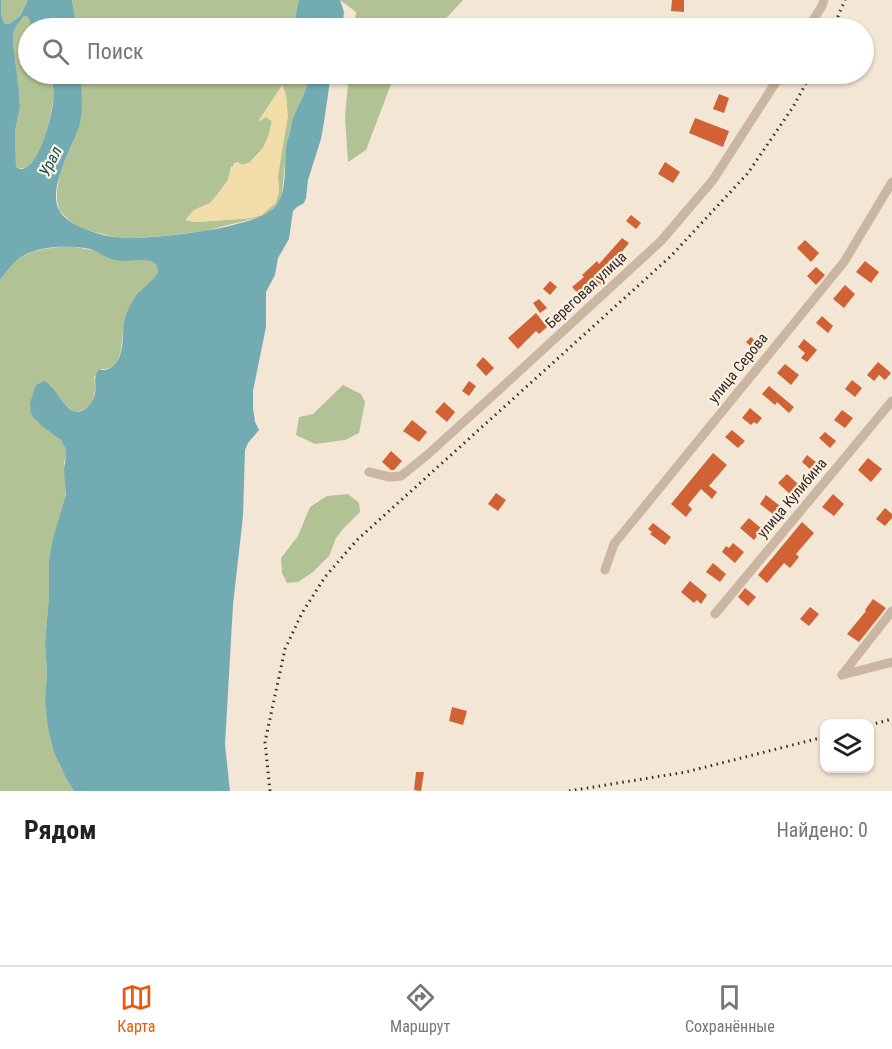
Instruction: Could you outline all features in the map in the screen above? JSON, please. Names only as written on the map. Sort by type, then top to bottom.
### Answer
[{"type":"street","points":[[814,18],[824,0]]},
{"type":"street","name":"Береговая улица","points":[[369,472],[390,477],[401,476],[512,378],[660,241],[713,180],[775,84]]},
{"type":"street","name":"улица Серова","points":[[605,570],[614,544],[844,262],[892,182]]},
{"type":"street","name":"улица Кулибина","points":[[715,614],[892,401]]},
{"type":"street","points":[[892,611],[842,675],[892,662]]},
{"type":"green space","points":[[1,0],[28,0],[20,16],[9,24],[5,24]]},
{"type":"green space","points":[[72,0],[299,0],[295,18],[75,18]]},
{"type":"green space","points":[[340,0],[463,0],[446,18],[355,18],[356,12]]},
{"type":"green space","points":[[17,25],[18,83],[13,43],[13,33]]},
{"type":"green space","points":[[18,84],[52,84],[53,91],[50,115],[41,148],[31,164],[22,168],[16,167],[15,131],[20,106]]},
{"type":"green space","points":[[80,84],[308,84],[290,128],[279,202],[270,212],[260,217],[204,231],[164,236],[115,237],[82,229],[70,221],[59,210],[57,190],[60,173],[80,121]],"holes":[[[282,86],[287,105],[278,176],[279,192],[262,215],[213,221],[186,220],[194,210],[210,203],[217,195],[228,180],[231,167],[249,163],[263,148],[268,139],[272,121],[266,117],[259,120]]]},
{"type":"green space","points":[[348,84],[391,84],[366,150],[348,162],[345,116]]},
{"type":"green space","points":[[69,246],[92,250],[116,260],[153,262],[158,272],[132,303],[117,362],[109,369],[102,369],[94,377],[95,389],[90,404],[75,412],[64,403],[50,384],[54,434],[61,440],[66,450],[64,463],[66,488],[65,502],[52,542],[49,560],[45,699],[60,766],[74,791],[0,791],[0,280],[14,263],[28,254]]},
{"type":"green space","points":[[343,385],[361,394],[365,402],[359,433],[345,440],[315,444],[296,435],[299,417],[313,414]]},
{"type":"green space","points":[[348,494],[359,503],[360,512],[343,529],[336,538],[329,556],[313,572],[298,582],[287,583],[282,573],[281,558],[298,536],[310,507],[327,496]]},
{"type":"sand","points":[[282,85],[286,95],[288,116],[276,203],[262,215],[252,218],[195,222],[185,220],[194,210],[210,203],[217,195],[228,180],[234,163],[238,162],[242,165],[248,163],[259,154],[269,134],[272,121],[266,117],[258,122]]},
{"type":"water","name":"Урал","points":[[0,0],[2,18],[5,24],[9,24],[20,16],[28,0],[72,0],[75,18],[28,18],[24,16],[18,18],[18,24],[13,33],[20,107],[15,131],[16,167],[22,169],[30,164],[40,149],[50,119],[53,103],[52,84],[81,84],[80,123],[59,178],[56,201],[63,216],[92,232],[129,238],[173,235],[223,227],[263,215],[274,208],[282,194],[287,143],[294,116],[307,84],[329,84],[321,139],[308,180],[306,198],[304,203],[293,211],[289,239],[278,258],[275,275],[266,292],[266,327],[253,391],[255,422],[259,430],[245,450],[243,516],[233,605],[225,745],[230,791],[74,791],[54,752],[48,728],[45,699],[47,674],[45,643],[49,560],[66,495],[64,469],[66,450],[61,440],[34,418],[30,403],[36,385],[45,381],[71,410],[79,412],[90,404],[94,397],[97,373],[116,363],[122,344],[125,318],[132,302],[158,272],[156,264],[141,260],[115,260],[90,249],[50,248],[22,257],[0,280]]},
{"type":"water","points":[[299,0],[340,0],[344,12],[343,18],[295,18]]},
{"type":"building","points":[[672,0],[684,0],[684,12],[671,11]]},
{"type":"building","points":[[719,94],[729,98],[724,113],[713,109]]},
{"type":"building","points":[[695,118],[729,131],[723,147],[689,133]]},
{"type":"building","points":[[665,162],[680,172],[673,183],[658,174]]},
{"type":"building","points":[[631,215],[641,223],[636,229],[626,221]]},
{"type":"building","points":[[622,238],[629,243],[606,271],[611,276],[582,298],[572,287],[597,261],[599,264]]},
{"type":"building","points":[[805,240],[819,253],[811,262],[797,248]]},
{"type":"building","points":[[865,261],[879,272],[871,283],[856,272]]},
{"type":"building","points":[[816,267],[825,275],[816,285],[807,276]]},
{"type":"building","points":[[550,281],[557,287],[550,295],[543,289]]},
{"type":"building","points":[[845,285],[855,294],[844,308],[833,299]]},
{"type":"building","points":[[539,299],[547,308],[540,313],[533,303]]},
{"type":"building","points":[[536,313],[547,327],[539,334],[536,331],[518,349],[508,338]]},
{"type":"building","points":[[822,316],[833,326],[828,333],[816,323]]},
{"type":"building","points":[[751,337],[763,348],[758,354],[746,342]]},
{"type":"building","points":[[804,339],[817,350],[807,362],[801,358],[805,353],[798,347]]},
{"type":"building","points":[[483,357],[494,368],[486,376],[476,365]]},
{"type":"building","points":[[878,362],[891,373],[885,380],[879,375],[874,381],[867,375]]},
{"type":"building","points":[[785,364],[799,375],[791,385],[777,373]]},
{"type":"building","points":[[852,380],[862,388],[855,397],[845,389]]},
{"type":"building","points":[[469,381],[476,386],[469,396],[462,391]]},
{"type":"building","points":[[769,386],[794,407],[789,413],[777,402],[775,405],[762,394]]},
{"type":"building","points":[[444,402],[455,412],[447,422],[435,412]]},
{"type":"building","points":[[750,408],[762,418],[757,424],[754,422],[751,425],[742,418]]},
{"type":"building","points":[[842,410],[853,418],[845,428],[834,420]]},
{"type":"building","points":[[412,420],[427,432],[419,442],[403,431]]},
{"type":"building","points":[[732,430],[745,441],[738,448],[725,437]]},
{"type":"building","points":[[825,432],[836,441],[830,448],[819,438]]},
{"type":"building","points":[[391,451],[402,461],[394,470],[382,462]]},
{"type":"building","points":[[713,453],[727,465],[709,486],[717,492],[712,499],[701,489],[688,505],[692,509],[686,517],[671,504]]},
{"type":"building","points":[[807,455],[817,463],[811,470],[802,462]]},
{"type":"building","points":[[868,458],[882,469],[871,482],[858,470]]},
{"type":"building","points":[[787,474],[799,485],[791,495],[778,483]]},
{"type":"building","points":[[496,493],[506,500],[498,511],[488,504]]},
{"type":"building","points":[[833,494],[844,504],[834,516],[822,507]]},
{"type":"building","points":[[766,495],[780,506],[774,515],[760,504]]},
{"type":"building","points":[[885,508],[892,514],[892,518],[885,526],[876,519]]},
{"type":"building","points":[[749,518],[762,529],[754,540],[740,528]]},
{"type":"building","points":[[802,522],[814,533],[796,554],[799,557],[790,568],[784,563],[767,583],[758,575]]},
{"type":"building","points":[[653,523],[671,537],[665,545],[650,534],[652,532],[648,529]]},
{"type":"building","points":[[733,543],[744,552],[735,563],[722,552],[726,546],[729,548]]},
{"type":"building","points":[[713,563],[726,574],[720,582],[706,572]]},
{"type":"building","points":[[690,581],[707,595],[701,604],[697,600],[694,603],[681,592]]},
{"type":"building","points":[[745,588],[756,597],[748,606],[738,597]]},
{"type":"building","points":[[873,599],[886,608],[859,642],[847,634]]},
{"type":"building","points":[[810,607],[819,614],[809,626],[800,619]]},
{"type":"building","points":[[452,707],[467,711],[463,725],[449,721]]},
{"type":"building","points":[[416,772],[424,772],[421,791],[414,790]]},
{"type":"railway","points":[[837,18],[845,0]]},
{"type":"railway","points":[[270,791],[265,742],[285,649],[302,613],[325,577],[357,540],[671,256],[748,173],[793,107],[806,84]]},
{"type":"railway","points":[[874,724],[892,719]]},
{"type":"railway","points":[[569,791],[686,772],[820,738]]}]
